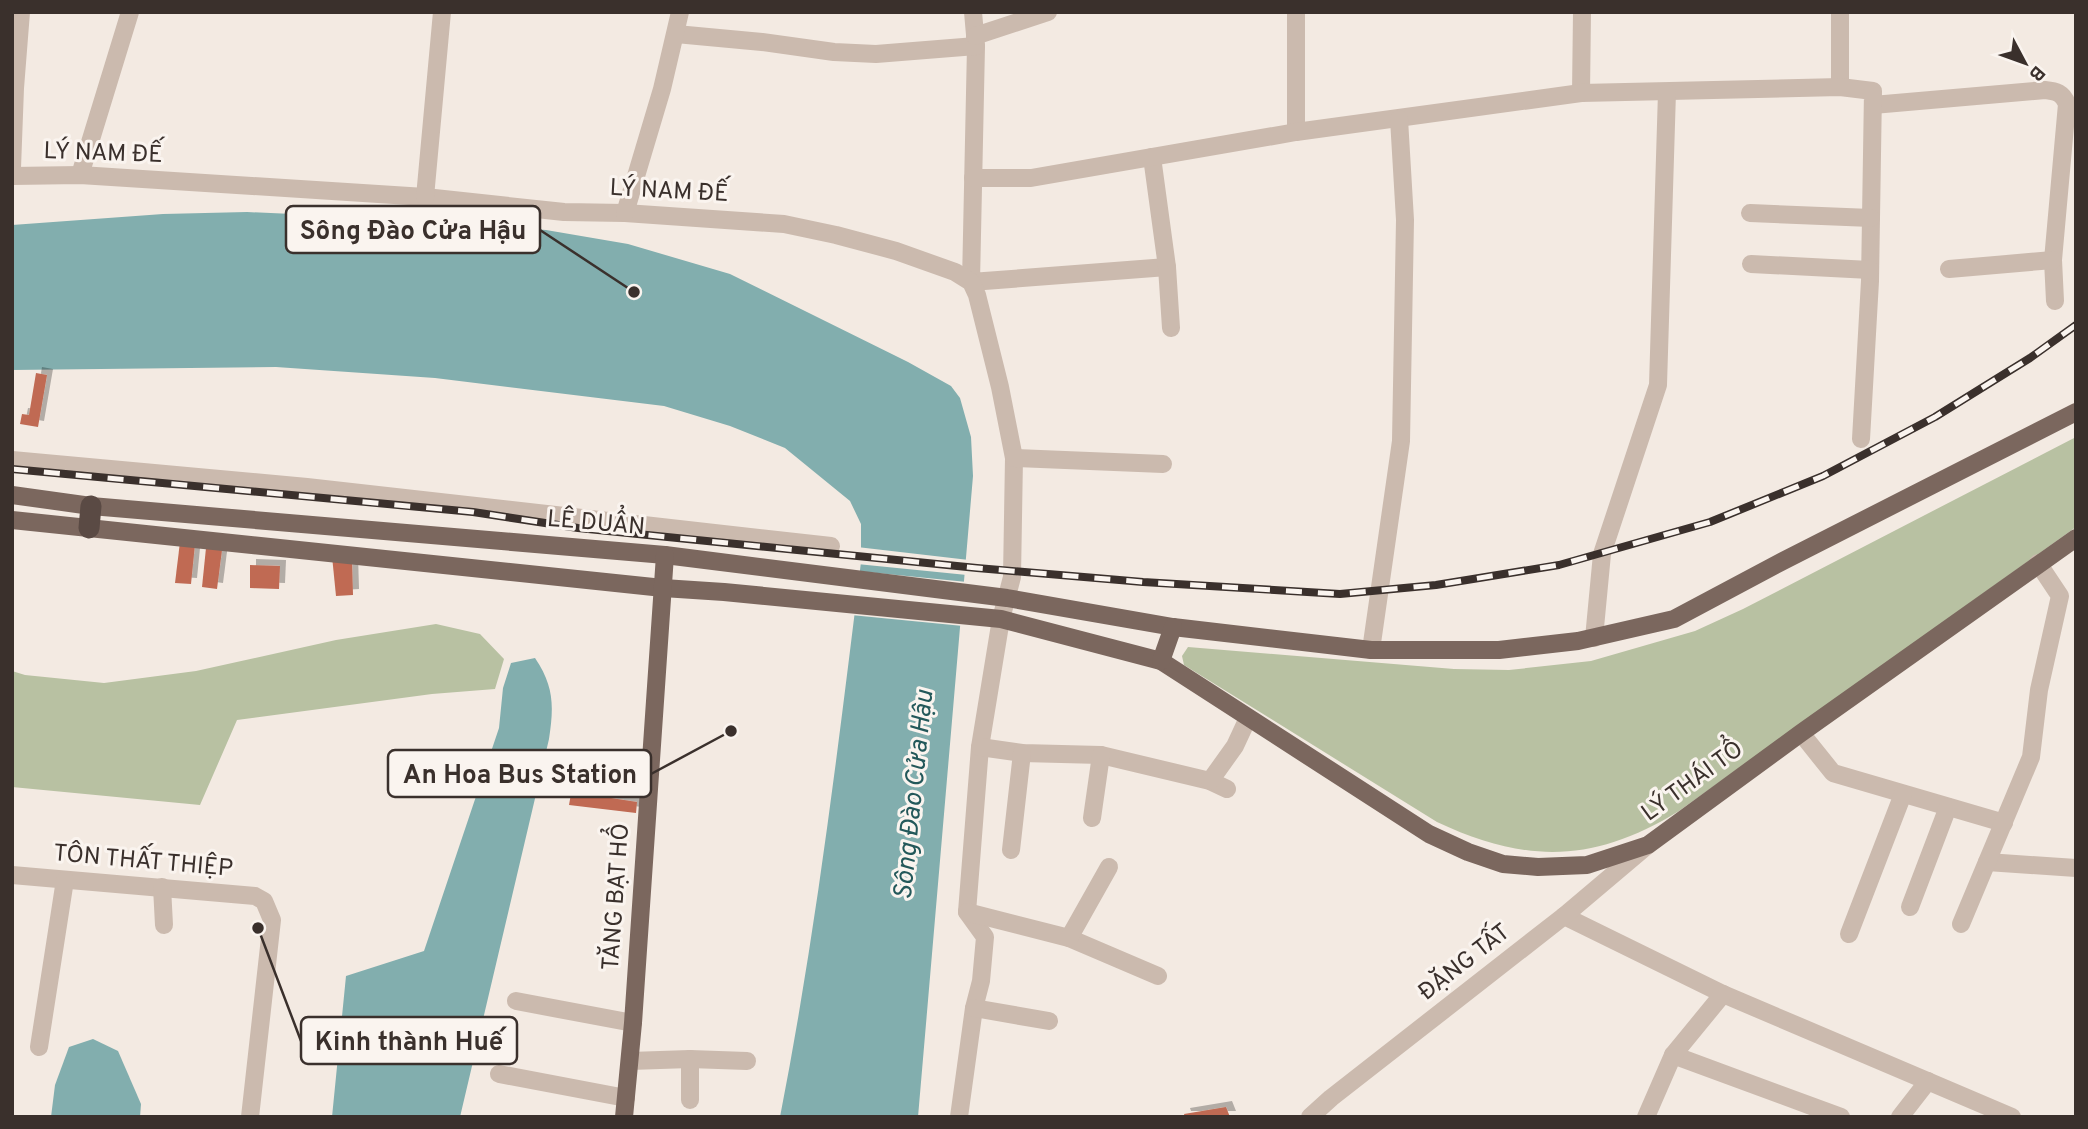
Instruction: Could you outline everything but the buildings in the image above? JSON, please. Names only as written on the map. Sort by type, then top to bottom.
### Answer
[{"type":"highway","points":[[89,528],[91,506]]},
{"type":"main road","points":[[12,520],[663,588],[995,618],[1161,661],[1173,627],[1371,650],[1499,650],[1594,638],[1674,620],[1783,561],[2076,412]]},
{"type":"main road","name":"LÊ DUẨN","points":[[12,495],[91,506],[665,555],[1002,597],[1173,627]]},
{"type":"main road","name":"LÝ THÁI TỔ","points":[[1161,661],[1429,834],[1503,864],[1538,867],[1587,865],[1648,845],[2076,538]]},
{"type":"main road","name":"TĂNG BẠT HỔ","points":[[624,1117],[633,1023],[665,555]]},
{"type":"street","points":[[80,176],[130,12]]},
{"type":"street","points":[[425,197],[442,12]]},
{"type":"street","points":[[625,213],[662,89],[680,12]]},
{"type":"street","points":[[959,1117],[974,1008],[981,981],[985,937],[967,912],[980,747],[995,618],[1012,570],[1014,458],[1000,387],[977,295],[971,282],[974,12]]},
{"type":"street","points":[[676,34],[834,52],[876,54],[975,41],[1048,12]]},
{"type":"street","points":[[1296,12],[1296,132]]},
{"type":"street","points":[[1581,93],[1582,12]]},
{"type":"street","points":[[1840,12],[1840,87]]},
{"type":"street","name":"LÝ NAM ĐẾ","points":[[12,168],[18,17]]},
{"type":"street","points":[[973,178],[1031,178],[1296,132],[1581,93],[1840,87],[1873,91],[1870,270],[1861,439]]},
{"type":"street","points":[[1873,105],[2045,90],[2062,95],[2067,104],[2053,260],[2055,301]]},
{"type":"street","points":[[1594,638],[1602,554],[1658,384],[1667,92]]},
{"type":"street","points":[[1371,650],[1401,441],[1405,220],[1399,119]]},
{"type":"street","points":[[1152,157],[1167,267],[1171,328]]},
{"type":"street","name":"LÝ NAM ĐẾ","points":[[12,176],[80,176],[425,197],[564,212],[625,213],[784,224],[896,251],[956,272],[971,282]]},
{"type":"street","points":[[1750,213],[1871,218]]},
{"type":"street","points":[[1949,269],[2053,260]]},
{"type":"street","points":[[1751,264],[1870,270]]},
{"type":"street","points":[[971,282],[1167,267]]},
{"type":"street","points":[[1014,458],[1163,464]]},
{"type":"street","points":[[12,460],[293,485],[831,546]]},
{"type":"street","points":[[1961,924],[2031,757],[2039,690],[2068,597],[2038,564]]},
{"type":"street","points":[[1210,781],[1235,746],[1248,718]]},
{"type":"street","points":[[1801,733],[1833,773],[2004,823]]},
{"type":"street","points":[[980,747],[1022,753],[1101,755],[1210,781],[1227,789]]},
{"type":"street","points":[[1011,850],[1022,753]]},
{"type":"street","points":[[1092,818],[1101,755]]},
{"type":"street","points":[[1849,934],[1903,794]]},
{"type":"street","points":[[1910,906],[1948,807]]},
{"type":"street","name":"ĐẶNG TẤT","points":[[1310,1117],[1564,916],[1648,845]]},
{"type":"street","points":[[1987,862],[2076,869]]},
{"type":"street","points":[[1069,939],[1109,867]]},
{"type":"street","name":"TÔN THẤT THIỆP","points":[[12,876],[256,896],[267,904],[272,920],[250,1117]]},
{"type":"street","points":[[39,1047],[65,880]]},
{"type":"street","points":[[162,887],[164,925]]},
{"type":"street","points":[[967,912],[1069,939],[1158,976]]},
{"type":"street","points":[[1564,916],[1723,994],[2012,1117]]},
{"type":"street","points":[[1646,1117],[1673,1055],[1723,994]]},
{"type":"street","points":[[516,1001],[633,1023]]},
{"type":"street","points":[[974,1008],[1049,1021]]},
{"type":"street","points":[[1673,1055],[1841,1117]]},
{"type":"street","points":[[690,1059],[690,1100]]},
{"type":"street","points":[[630,1061],[747,1061]]},
{"type":"street","points":[[499,1074],[626,1098]]},
{"type":"street","points":[[1900,1117],[1928,1081]]},
{"type":"green space","points":[[2076,437],[2076,527],[1679,811],[1618,841],[1560,852],[1531,851],[1470,836],[1437,822],[1184,665],[1182,656],[1188,647],[1454,669],[1509,670],[1591,661],[1695,631],[1743,609]]},
{"type":"green space","points":[[436,624],[480,634],[504,659],[495,689],[432,694],[237,720],[200,805],[12,787],[12,671],[25,675],[104,683],[196,671],[336,640]]},
{"type":"water","points":[[247,212],[404,219],[546,230],[628,244],[730,274],[908,362],[951,386],[960,398],[971,437],[973,476],[918,1117],[780,1117],[815,910],[861,562],[861,524],[850,501],[785,448],[730,426],[664,406],[435,378],[276,367],[12,370],[12,225],[163,214]]},
{"type":"water","points":[[535,658],[546,678],[551,697],[549,739],[460,1117],[332,1117],[346,976],[424,951],[499,728],[503,688],[511,663]]},
{"type":"water","points":[[93,1039],[118,1051],[141,1104],[140,1117],[51,1117],[55,1085],[69,1047]]},
{"type":"pier","points":[[857,547],[969,560],[967,575],[857,564]]},
{"type":"pier","points":[[857,571],[967,582],[963,626],[851,615]]},
{"type":"railway","points":[[12,469],[473,512],[578,528],[977,568],[1143,582],[1340,594],[1436,585],[1559,565],[1710,522],[1823,476],[1935,417],[2030,358],[2076,325]]},
{"type":"place","name":"Sông Đào Cửa Hậu","points":[[634,292]]},
{"type":"place","name":"An Hoa Bus Station","points":[[731,731]]},
{"type":"place","name":"Kinh thành Huế","points":[[258,928]]}]
